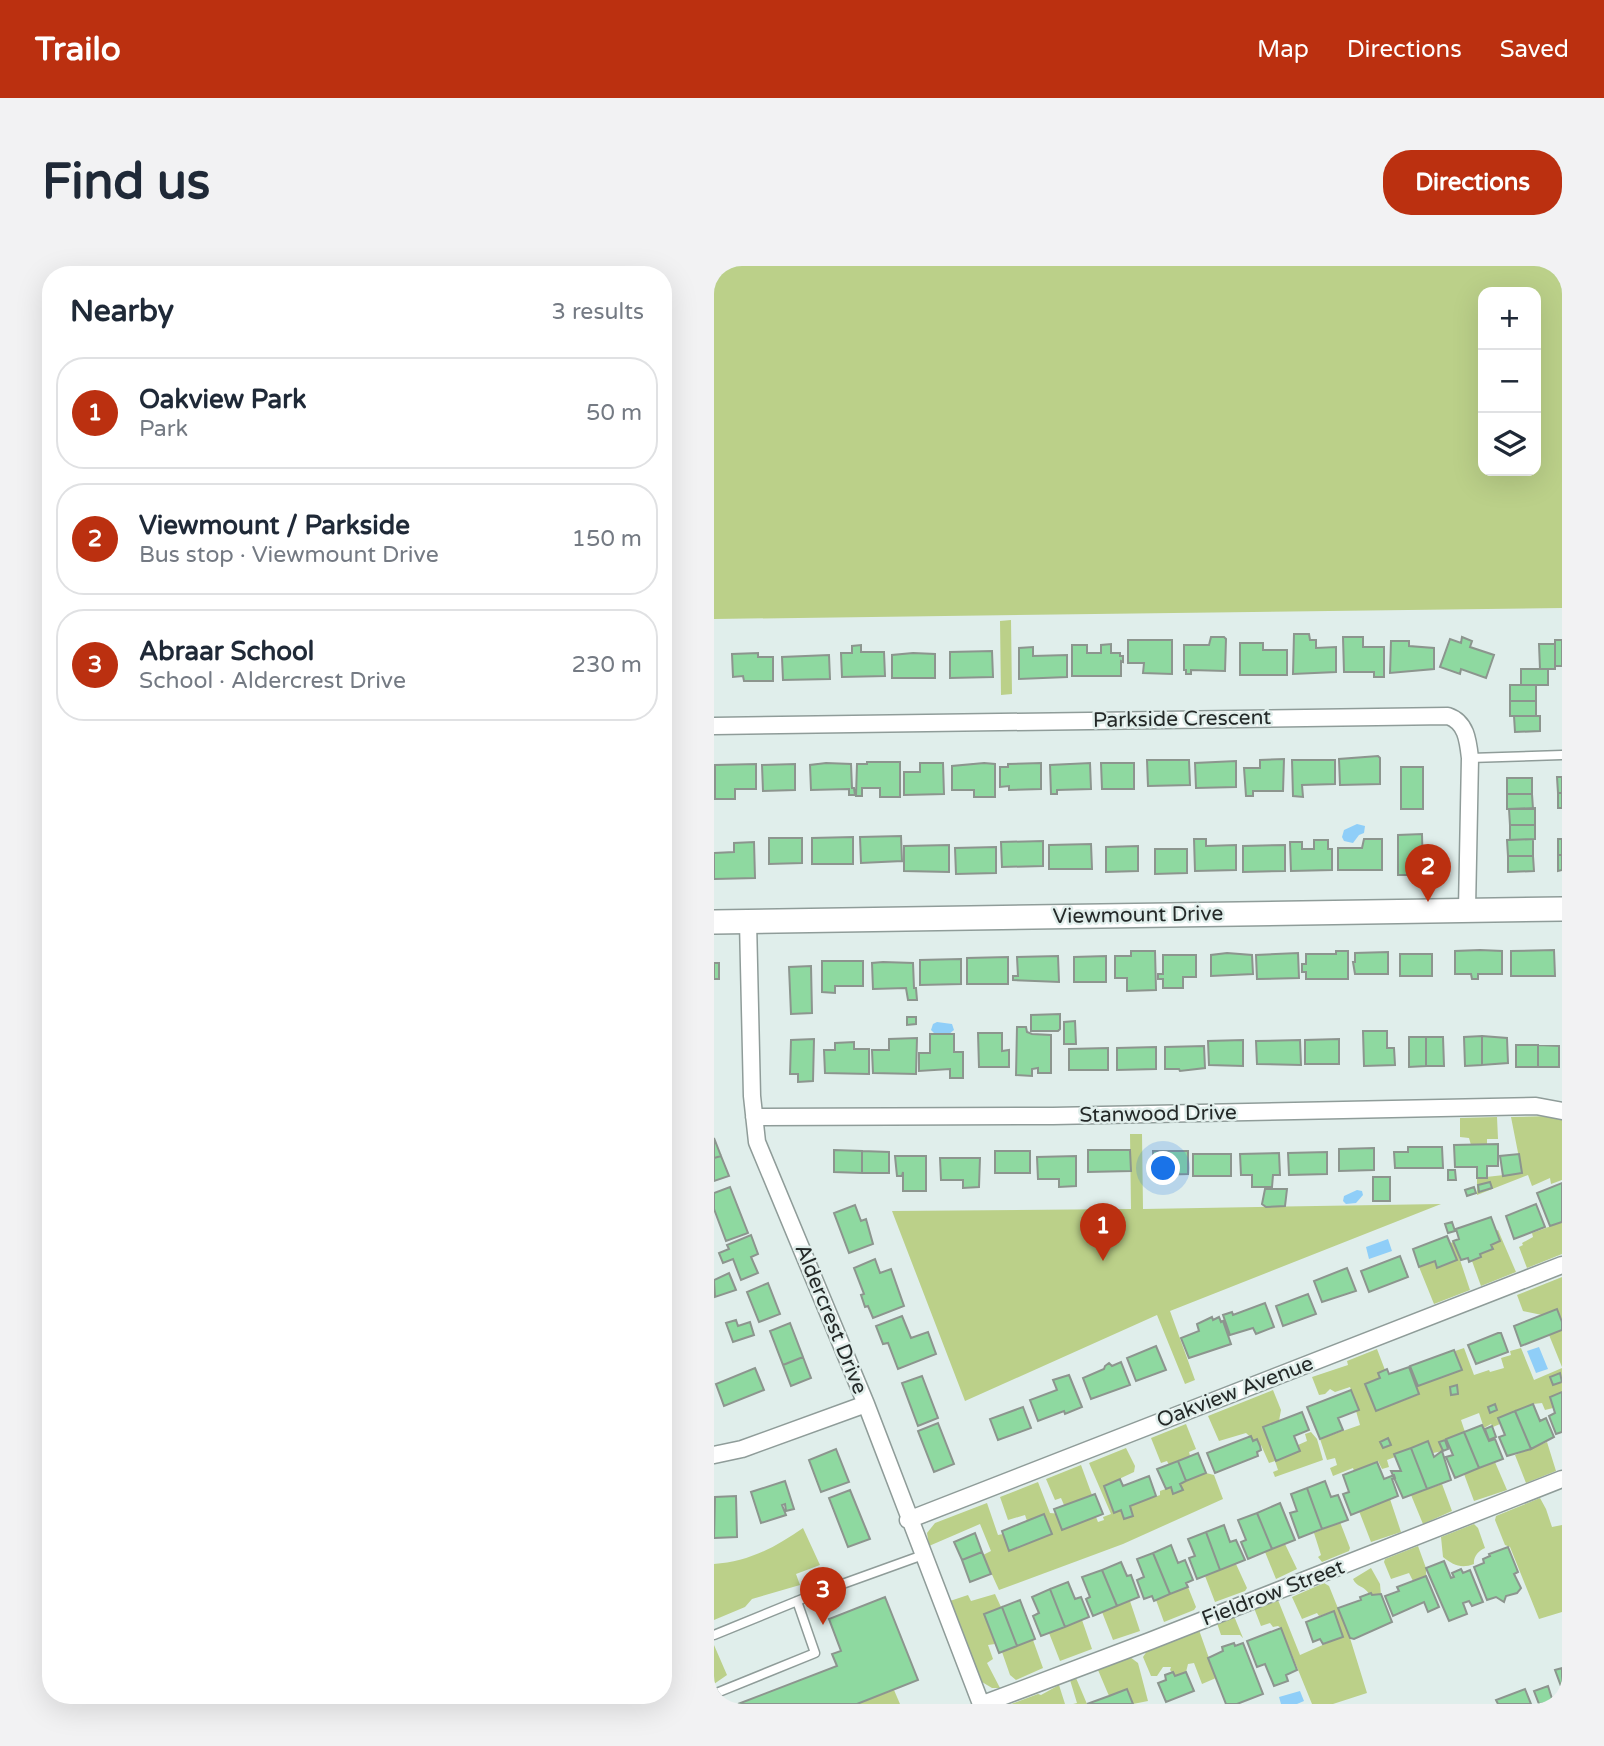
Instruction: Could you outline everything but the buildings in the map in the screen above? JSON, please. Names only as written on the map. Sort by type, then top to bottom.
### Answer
[{"type":"street","name":"Parkside Crescent","points":[[714,726],[1448,716],[1462,724],[1470,758],[1467,909]]},
{"type":"street","name":"Viewmount Drive","points":[[714,922],[1562,909]]},
{"type":"street","name":"Aldercrest Drive","points":[[748,921],[757,1142],[866,1404],[908,1520],[982,1704]]},
{"type":"street","name":"Stanwood Drive","points":[[754,1117],[1053,1116],[1536,1106],[1562,1111]]},
{"type":"street","name":"Oakview Avenue","points":[[908,1520],[1562,1265]]},
{"type":"street","points":[[714,1455],[742,1449],[866,1404]]},
{"type":"street","name":"Fieldrow Street","points":[[982,1704],[1140,1645],[1562,1479]]},
{"type":"lane","points":[[1470,758],[1562,755]]},
{"type":"lane","points":[[714,1635],[923,1555]]},
{"type":"lane","points":[[714,1694],[815,1653],[797,1601]]},
{"type":"green space","points":[[714,266],[1562,266],[1562,608],[714,619]]},
{"type":"green space","points":[[1011,620],[1012,694],[1001,695],[1000,621]]},
{"type":"green space","points":[[1497,1117],[1498,1139],[1487,1139],[1487,1144],[1471,1145],[1469,1138],[1460,1137],[1460,1118]]},
{"type":"green space","points":[[1511,1117],[1562,1118],[1562,1180],[1551,1184],[1550,1178],[1532,1186],[1528,1175],[1477,1195],[1477,1178],[1522,1173]]},
{"type":"green space","points":[[1130,1134],[1142,1134],[1143,1209],[1441,1204],[1170,1311],[1195,1380],[1185,1384],[1157,1315],[965,1401],[892,1211],[1131,1209]]},
{"type":"green space","points":[[1562,1222],[1562,1254],[1527,1268],[1519,1247],[1522,1243],[1533,1237],[1532,1233]]},
{"type":"green space","points":[[1498,1230],[1516,1272],[1481,1286],[1472,1261],[1480,1254],[1493,1249],[1491,1245],[1500,1241],[1496,1231]]},
{"type":"green space","points":[[1454,1242],[1470,1290],[1434,1304],[1419,1267],[1435,1261],[1438,1268],[1456,1260],[1450,1243]]},
{"type":"green space","points":[[1562,1277],[1562,1322],[1556,1309],[1542,1315],[1523,1311],[1517,1295]]},
{"type":"green space","points":[[1562,1330],[1562,1367],[1549,1335]]},
{"type":"green space","points":[[1464,1348],[1474,1375],[1504,1368],[1501,1358],[1511,1355],[1510,1351],[1521,1348],[1534,1380],[1562,1368],[1562,1392],[1550,1397],[1553,1408],[1545,1410],[1542,1403],[1533,1404],[1498,1418],[1500,1424],[1493,1427],[1491,1424],[1484,1428],[1479,1413],[1461,1420],[1465,1432],[1439,1442],[1443,1451],[1433,1453],[1428,1441],[1395,1454],[1395,1457],[1387,1460],[1389,1467],[1382,1469],[1378,1461],[1333,1476],[1330,1468],[1337,1465],[1335,1458],[1327,1460],[1320,1439],[1360,1425],[1356,1411],[1358,1410],[1350,1387],[1335,1392],[1330,1389],[1319,1395],[1312,1377],[1348,1365],[1347,1361],[1377,1349],[1385,1370],[1380,1378],[1365,1384],[1376,1411],[1418,1395],[1416,1387],[1461,1370],[1455,1351]]},
{"type":"green space","points":[[1273,1390],[1281,1410],[1279,1421],[1263,1427],[1276,1460],[1299,1451],[1298,1445],[1307,1441],[1305,1434],[1311,1432],[1317,1439],[1323,1460],[1275,1477],[1273,1472],[1278,1470],[1275,1461],[1269,1463],[1261,1445],[1246,1433],[1219,1441],[1208,1416]]},
{"type":"green space","points":[[1186,1424],[1196,1449],[1189,1452],[1190,1456],[1169,1465],[1167,1461],[1161,1463],[1151,1438]]},
{"type":"green space","points":[[1547,1442],[1556,1471],[1526,1483],[1515,1455]]},
{"type":"green space","points":[[1126,1448],[1135,1466],[1134,1472],[1104,1486],[1114,1513],[1121,1510],[1124,1519],[1133,1515],[1130,1506],[1160,1495],[1160,1491],[1171,1487],[1173,1493],[1182,1489],[1180,1484],[1206,1473],[1214,1475],[1223,1499],[1123,1544],[999,1590],[983,1555],[991,1551],[980,1524],[929,1546],[927,1533],[935,1523],[987,1503],[998,1535],[1003,1534],[1009,1551],[1052,1534],[1044,1515],[1027,1521],[1025,1515],[1008,1520],[1000,1497],[1038,1482],[1050,1513],[1096,1517],[1098,1522],[1104,1520],[1103,1517],[1111,1514],[1089,1463]]},
{"type":"green space","points":[[1495,1462],[1507,1490],[1474,1501],[1464,1474]]},
{"type":"green space","points":[[1081,1465],[1092,1495],[1064,1505],[1061,1498],[1055,1500],[1046,1479]]},
{"type":"green space","points":[[1442,1484],[1452,1511],[1423,1524],[1411,1495]]},
{"type":"green space","points":[[1540,1498],[1552,1527],[1562,1525],[1562,1612],[1539,1619],[1510,1547],[1505,1545],[1495,1520],[1496,1516]]},
{"type":"green space","points":[[1390,1499],[1401,1532],[1371,1542],[1359,1511]]},
{"type":"green space","points":[[1340,1522],[1349,1551],[1322,1562],[1318,1557],[1321,1555],[1314,1533]]},
{"type":"green space","points":[[1474,1524],[1485,1548],[1477,1554],[1474,1564],[1457,1565],[1443,1557],[1441,1537]]},
{"type":"green space","points":[[803,1528],[820,1565],[796,1574],[800,1585],[752,1599],[745,1607],[714,1620],[714,1564],[761,1552]]},
{"type":"green space","points":[[1285,1544],[1297,1569],[1276,1579],[1265,1552]]},
{"type":"green space","points":[[1418,1546],[1426,1576],[1413,1581],[1409,1573],[1391,1579],[1385,1559]]},
{"type":"green space","points":[[1236,1564],[1247,1588],[1215,1602],[1205,1576]]},
{"type":"green space","points":[[1371,1568],[1380,1584],[1381,1595],[1369,1594],[1353,1579]]},
{"type":"green space","points":[[1324,1583],[1329,1586],[1350,1638],[1367,1693],[1333,1704],[1312,1704],[1281,1628],[1273,1627],[1270,1623],[1261,1626],[1254,1608],[1278,1600],[1300,1655],[1343,1636],[1334,1611],[1319,1616],[1317,1613],[1302,1619],[1292,1597]]},
{"type":"green space","points":[[1188,1587],[1196,1607],[1194,1610],[1164,1622],[1156,1600]]},
{"type":"green space","points":[[995,1594],[1001,1607],[984,1615],[995,1644],[988,1645],[993,1659],[987,1663],[1000,1688],[992,1688],[982,1682],[950,1601],[968,1595],[971,1601]]},
{"type":"green space","points":[[1130,1601],[1140,1631],[1113,1640],[1102,1612]]},
{"type":"green space","points":[[1234,1616],[1243,1638],[1240,1635],[1221,1635],[1217,1623]]},
{"type":"green space","points":[[1082,1620],[1092,1649],[1060,1661],[1049,1633]]},
{"type":"green space","points":[[1199,1630],[1216,1678],[1202,1684],[1194,1663],[1188,1664],[1186,1672],[1175,1676],[1170,1670],[1171,1667],[1163,1667],[1157,1676],[1151,1676],[1143,1657],[1147,1651]]},
{"type":"green space","points":[[1033,1640],[1043,1668],[1016,1680],[1010,1675],[1002,1652]]},
{"type":"green space","points":[[714,1645],[727,1675],[714,1684]]},
{"type":"green space","points":[[1130,1657],[1138,1663],[1148,1701],[1133,1704],[1127,1689],[1109,1696],[1098,1670]]},
{"type":"green space","points":[[1076,1678],[1087,1704],[1073,1704],[1077,1703],[1070,1680]]},
{"type":"green space","points":[[1059,1685],[1065,1704],[1011,1704],[1041,1695]]},
{"type":"green space","points":[[894,1690],[900,1704],[857,1704]]},
{"type":"water","points":[[1357,824],[1365,826],[1364,833],[1353,843],[1344,841],[1344,830]]},
{"type":"water","points":[[937,1022],[952,1024],[954,1030],[949,1034],[936,1035],[931,1030]]},
{"type":"water","points":[[1357,1190],[1362,1191],[1363,1195],[1356,1203],[1346,1204],[1343,1201],[1344,1196]]},
{"type":"water","points":[[1388,1239],[1392,1251],[1369,1259],[1366,1247]]},
{"type":"water","points":[[1539,1347],[1548,1369],[1536,1373],[1527,1351]]},
{"type":"water","points":[[1300,1691],[1304,1701],[1281,1704],[1279,1697]]},
{"type":"place","name":"Viewmount / Parkside","points":[[1428,902]]},
{"type":"place","name":"Oakview Park","points":[[1103,1261]]},
{"type":"place","name":"Abraar School","points":[[823,1625]]}]
